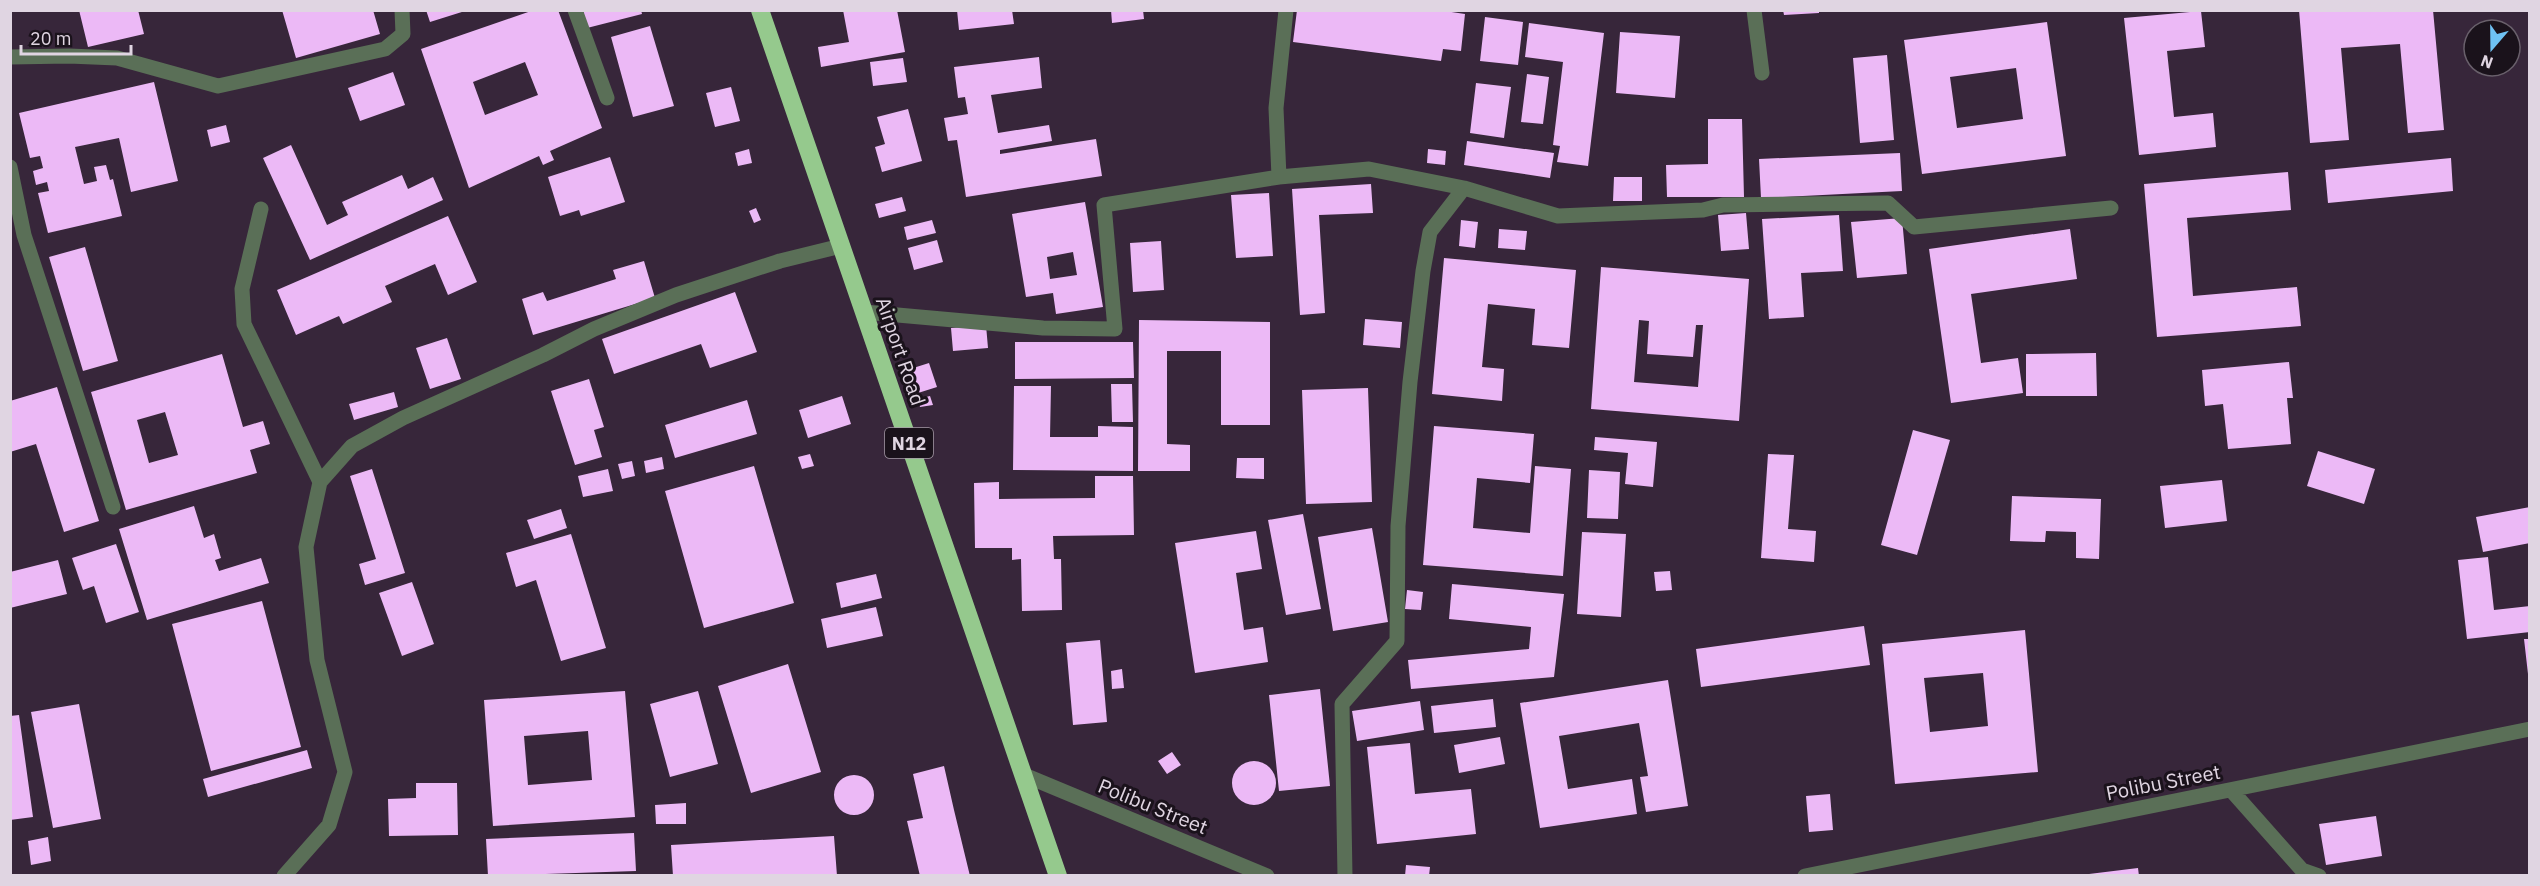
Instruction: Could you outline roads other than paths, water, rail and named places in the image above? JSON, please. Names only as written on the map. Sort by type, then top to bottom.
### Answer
[{"type":"highway","name":"Airport Road","points":[[760,10],[1058,876]]},
{"type":"street","points":[[10,57],[117,58],[218,87],[385,49],[404,34],[402,10]]},
{"type":"street","points":[[575,10],[607,98]]},
{"type":"street","points":[[1279,177],[1276,108],[1286,10]]},
{"type":"street","points":[[1754,10],[1762,74]]},
{"type":"street","points":[[10,167],[24,235],[113,507]]},
{"type":"street","points":[[864,312],[1043,327],[1115,329],[1104,205],[1279,177],[1369,169],[1464,188],[1558,216],[1703,210],[1723,205],[1888,203],[1914,227],[2111,208]]},
{"type":"street","points":[[1345,876],[1342,704],[1397,641],[1398,526],[1410,382],[1423,271],[1430,232],[1464,188]]},
{"type":"street","points":[[261,209],[242,289],[244,324],[320,482]]},
{"type":"street","points":[[284,876],[329,825],[345,772],[317,660],[306,547],[320,482],[352,446],[403,418],[543,355],[594,329],[676,296],[780,261],[841,246]]},
{"type":"street","name":"Polibu Street","points":[[1805,876],[2529,729]]},
{"type":"street","name":"Polibu Street","points":[[1024,775],[1267,876]]},
{"type":"street","points":[[2231,790],[2302,870],[2319,876]]}]
